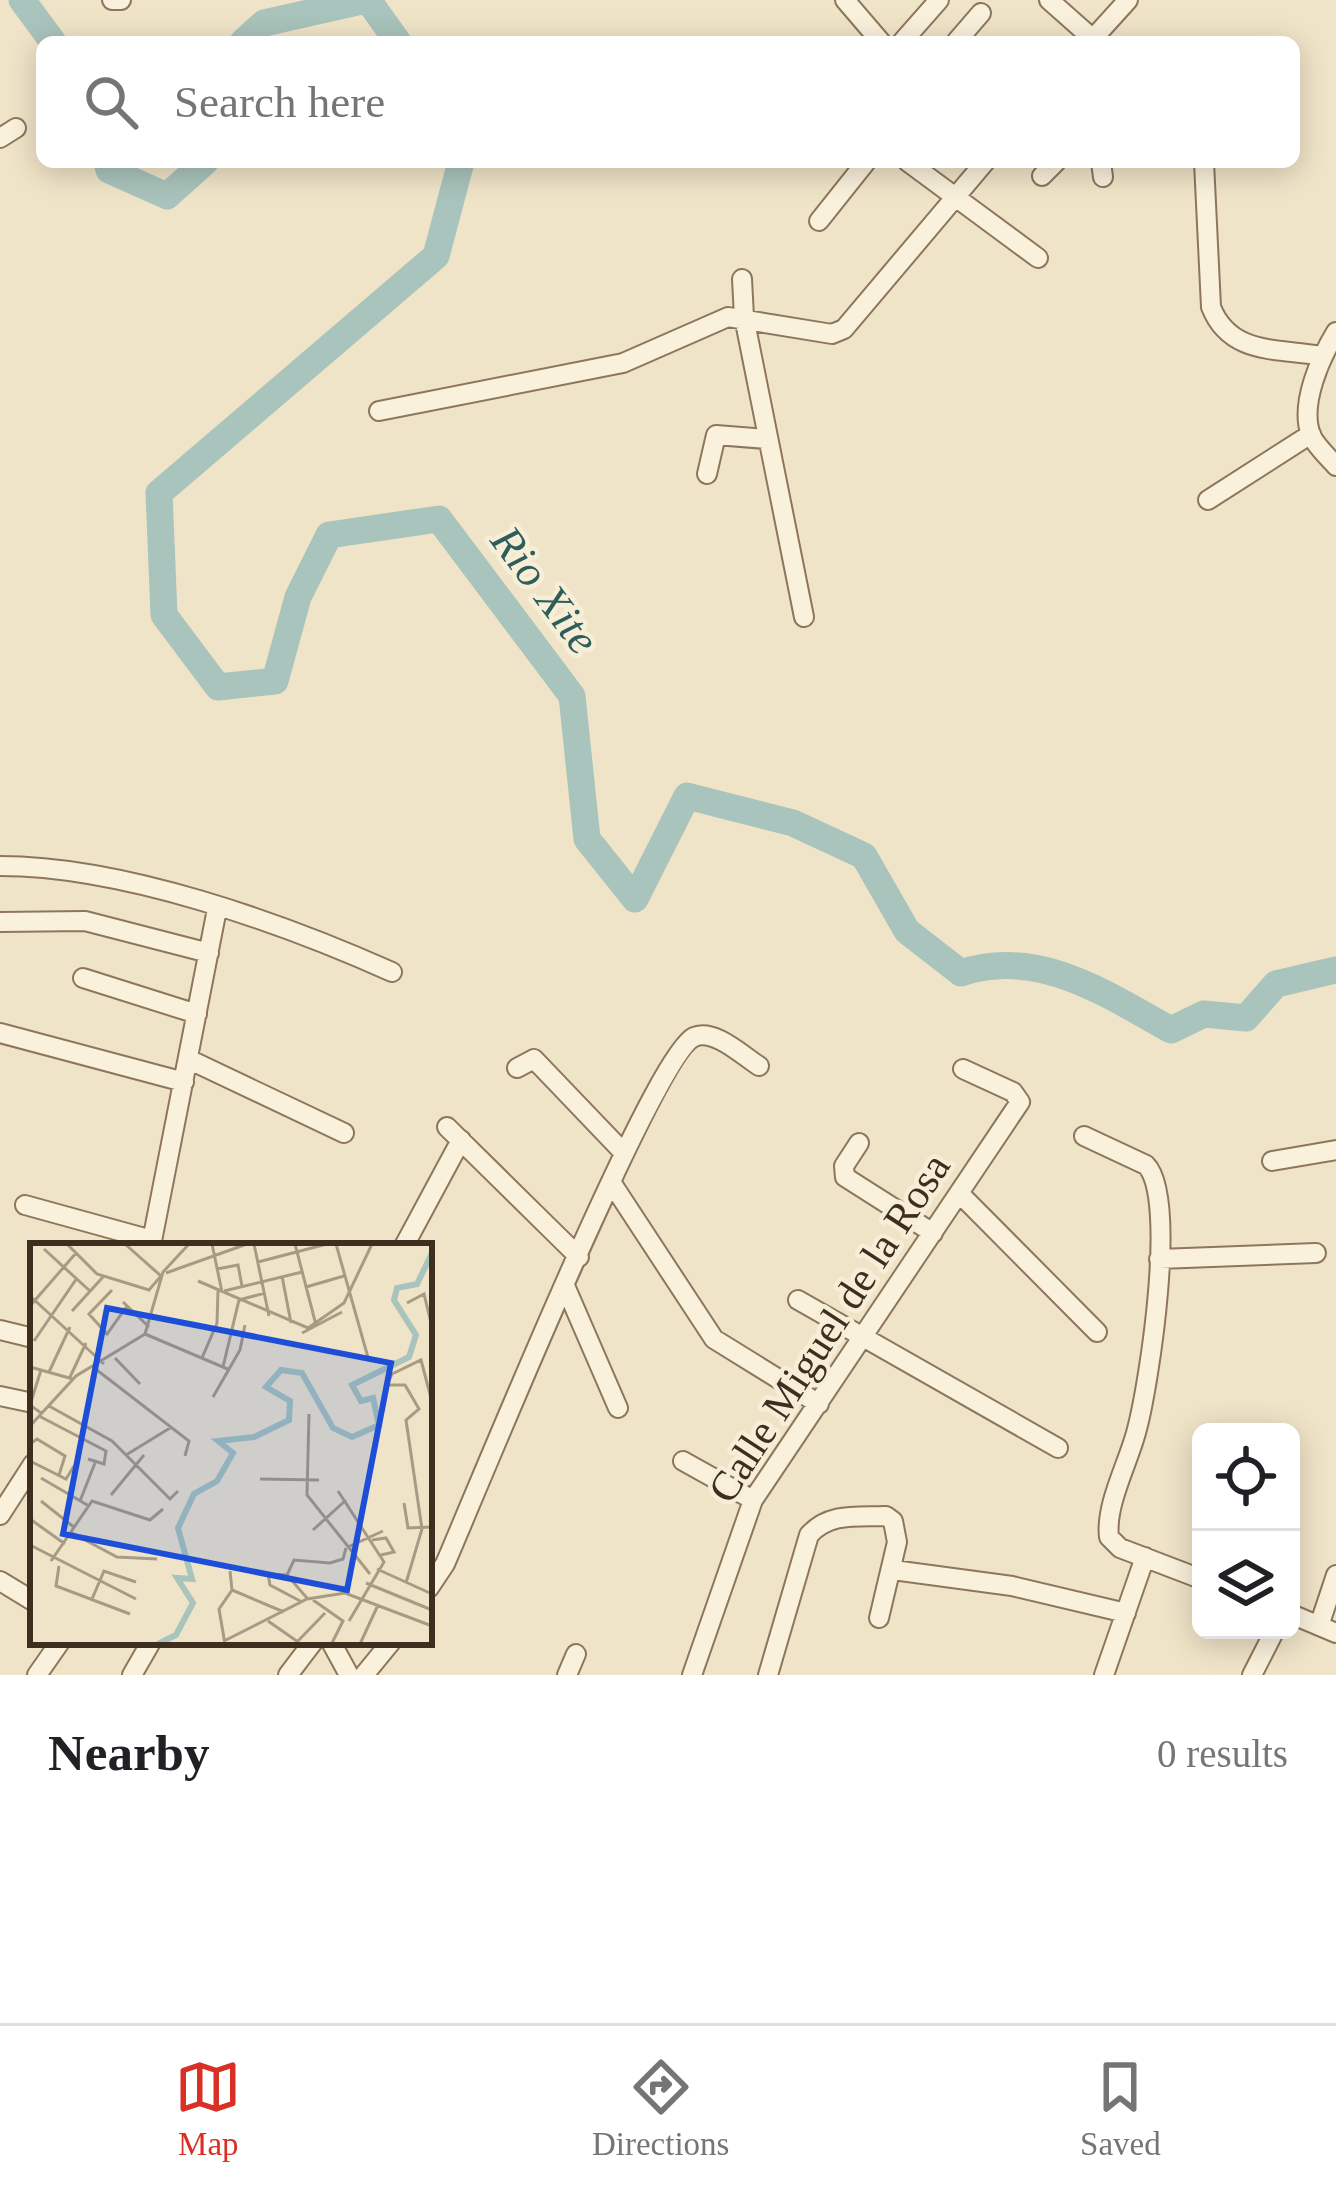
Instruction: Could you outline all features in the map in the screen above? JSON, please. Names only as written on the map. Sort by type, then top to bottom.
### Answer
[{"type":"street","points":[[845,0],[876,36]]},
{"type":"street","points":[[1049,0],[1087,36]]},
{"type":"street","points":[[1095,36],[1128,0]]},
{"type":"street","points":[[907,36],[932,3]]},
{"type":"street","points":[[961,36],[981,13]]},
{"type":"street","points":[[819,221],[861,168]]},
{"type":"street","points":[[916,168],[1038,258]]},
{"type":"street","points":[[380,411],[623,363],[712,321],[744,317],[832,334],[844,329],[980,168]]},
{"type":"street","points":[[1204,168],[1211,307],[1217,323],[1233,341],[1322,356]]},
{"type":"street","points":[[742,279],[744,317],[766,439],[804,617]]},
{"type":"street","points":[[1336,332],[1322,356],[1311,398],[1311,434],[1336,466]]},
{"type":"street","points":[[707,474],[716,434],[766,439]]},
{"type":"street","points":[[1208,500],[1311,434]]},
{"type":"street","points":[[0,866],[94,872],[306,933],[392,972]]},
{"type":"street","points":[[26,1205],[152,1243],[217,910]]},
{"type":"street","points":[[0,922],[85,921],[209,953]]},
{"type":"street","points":[[82,978],[197,1014]]},
{"type":"street","points":[[0,1033],[184,1082]]},
{"type":"street","points":[[432,1584],[445,1564],[623,1152],[670,1060],[693,1037],[709,1035],[759,1066]]},
{"type":"street","points":[[188,1059],[344,1133]]},
{"type":"street","points":[[517,1069],[534,1059],[623,1152]]},
{"type":"street","name":"Calle Miguel de la Rosa","points":[[692,1675],[753,1500],[1016,1110],[1018,1096],[963,1069]]},
{"type":"street","points":[[405,1243],[454,1134],[579,1257]]},
{"type":"street","points":[[1084,1136],[1152,1172],[1159,1259],[1143,1404],[1108,1527],[1113,1544],[1192,1575]]},
{"type":"street","points":[[859,1143],[844,1166],[845,1177],[933,1233]]},
{"type":"street","points":[[1271,1161],[1336,1150]]},
{"type":"street","points":[[611,1182],[714,1339],[818,1404]]},
{"type":"street","points":[[960,1194],[1097,1332]]},
{"type":"street","points":[[1159,1259],[1316,1253]]},
{"type":"street","points":[[566,1288],[618,1408]]},
{"type":"street","points":[[798,1300],[1058,1448]]},
{"type":"street","points":[[0,1330],[30,1337]]},
{"type":"street","points":[[0,1396],[30,1402]]},
{"type":"street","points":[[683,1461],[753,1500]]},
{"type":"street","points":[[0,1515],[30,1474]]},
{"type":"street","points":[[768,1675],[809,1535],[818,1524],[832,1518],[886,1516],[893,1521],[897,1542],[893,1570],[879,1618]]},
{"type":"street","points":[[1104,1675],[1145,1557]]},
{"type":"street","points":[[893,1570],[1012,1586],[1126,1613]]},
{"type":"street","points":[[1300,1619],[1328,1630],[1336,1575]]},
{"type":"street","points":[[0,1581],[30,1599]]},
{"type":"street","points":[[1252,1675],[1270,1639]]},
{"type":"street","points":[[37,1675],[58,1645]]},
{"type":"street","points":[[131,1675],[150,1645]]},
{"type":"street","points":[[288,1675],[311,1645]]},
{"type":"street","points":[[333,1645],[349,1675]]},
{"type":"street","points":[[364,1675],[389,1645]]},
{"type":"street","points":[[567,1675],[576,1654]]},
{"type":"waterway","name":"Rio Xite","points":[[22,0],[49,36]]},
{"type":"waterway","name":"Rio Xite","points":[[250,36],[264,23],[366,0]]},
{"type":"waterway","name":"Rio Xite","points":[[368,0],[394,36]]},
{"type":"waterway","name":"Rio Xite","points":[[108,168],[167,196],[198,168]]},
{"type":"waterway","name":"Rio Xite","points":[[459,168],[436,256],[159,493],[164,615],[218,687],[275,681],[298,597],[329,535],[439,519],[572,696],[587,839],[635,899],[687,796],[793,823],[864,856],[907,931],[961,973],[989,967],[1044,970],[1096,989],[1171,1030],[1204,1014],[1246,1018],[1276,984],[1336,970]]}]
